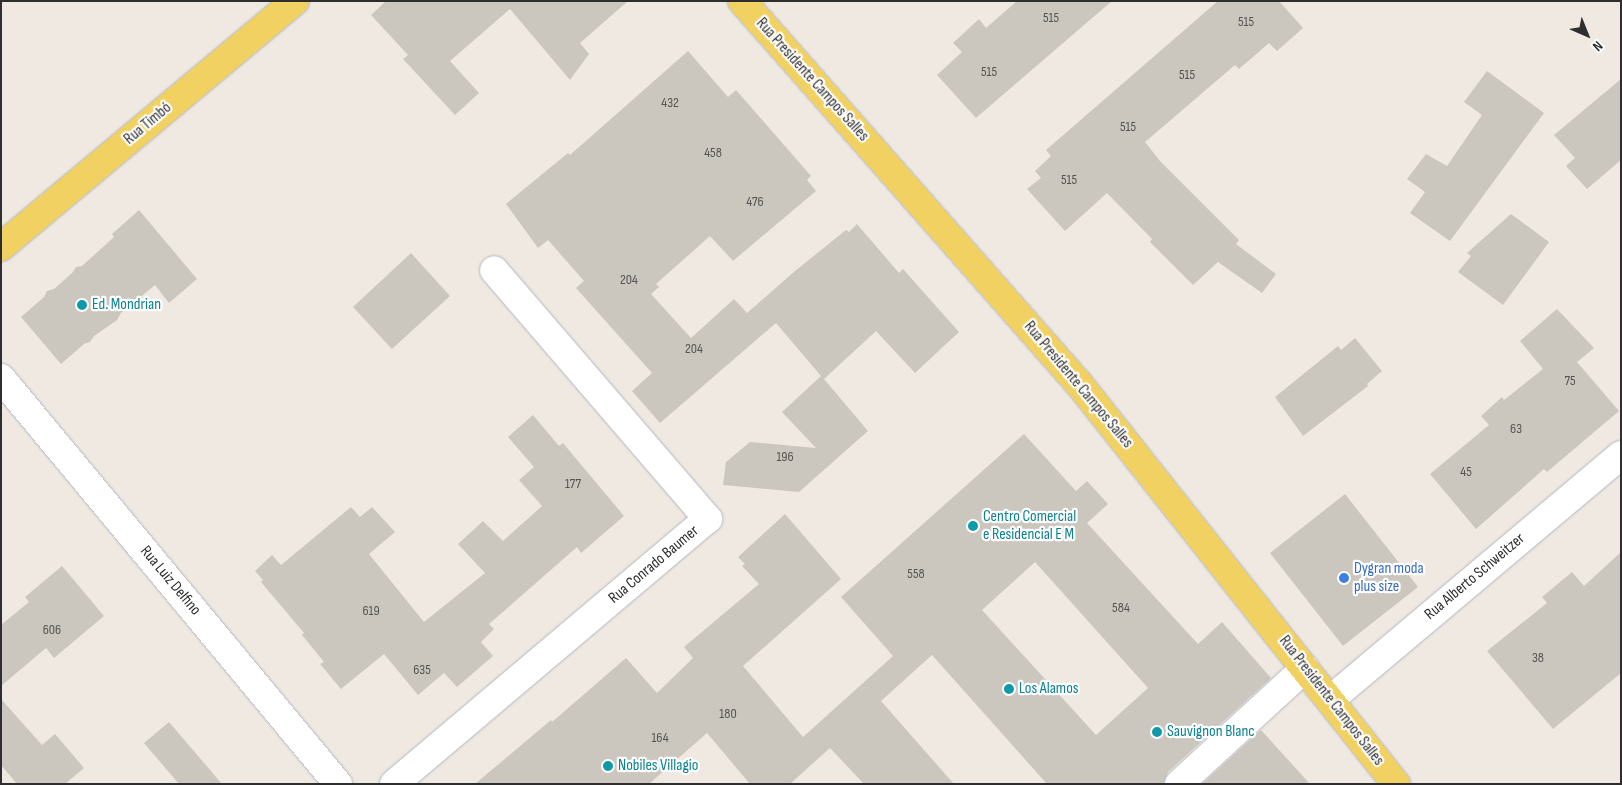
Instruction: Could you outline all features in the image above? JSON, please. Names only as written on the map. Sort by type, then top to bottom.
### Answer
[{"type":"main road","name":"Rua Timbó","points":[[1,247],[295,1]]},
{"type":"main road","name":"Rua Presidente Campos Salles","points":[[742,1],[1033,329],[1149,470],[1396,784]]},
{"type":"street","name":"Rua Conrado Baumer","points":[[394,784],[708,519],[494,270]]},
{"type":"street","name":"Rua Luiz Delfino","points":[[1,378],[338,784]]},
{"type":"street","name":"Rua Alberto Schweitzer","points":[[1330,700],[1621,455]]},
{"type":"street","points":[[1178,784],[1305,668]]},
{"type":"building","points":[[386,1],[628,1],[580,43],[589,54],[570,80],[510,9],[450,61],[479,93],[455,115],[403,59],[408,55],[371,15]]},
{"type":"building","points":[[1017,1],[1112,1],[976,118],[937,75],[962,52],[953,43],[979,19],[986,28]]},
{"type":"building","points":[[1218,1],[1279,1],[1303,28],[1277,51],[1269,43],[1239,69],[1235,65],[1145,142],[1160,161],[1239,240],[1236,244],[1276,274],[1262,293],[1218,262],[1193,285],[1150,242],[1152,239],[1107,193],[1065,231],[1027,189],[1041,178],[1035,171],[1051,156],[1046,150]]},
{"type":"building","points":[[688,51],[728,97],[736,90],[811,176],[807,180],[816,191],[733,261],[710,236],[656,284],[659,287],[651,294],[691,338],[734,299],[747,313],[795,271],[846,230],[849,232],[857,224],[899,273],[903,269],[959,332],[915,373],[876,331],[824,379],[868,431],[799,492],[723,485],[726,462],[750,442],[816,448],[782,412],[821,376],[776,323],[660,423],[632,391],[652,373],[576,288],[584,281],[548,240],[538,248],[506,204],[568,153],[570,155]]},
{"type":"building","points":[[1487,71],[1544,113],[1450,241],[1410,213],[1425,192],[1407,179],[1426,154],[1447,166],[1482,115],[1464,102]]},
{"type":"building","points":[[1621,79],[1621,160],[1587,189],[1566,166],[1575,158],[1554,135]]},
{"type":"building","points":[[139,210],[197,279],[169,303],[155,285],[121,313],[117,320],[94,336],[90,342],[84,344],[61,364],[21,317],[44,297],[47,291],[54,289],[76,267],[82,266],[114,237],[112,234]]},
{"type":"building","points":[[1511,214],[1549,242],[1503,305],[1458,272],[1471,256],[1467,253]]},
{"type":"building","points":[[411,253],[450,296],[392,349],[353,307]]},
{"type":"building","points":[[1557,309],[1594,348],[1577,362],[1619,411],[1547,472],[1544,469],[1476,529],[1430,474],[1489,425],[1481,416],[1502,397],[1504,400],[1543,369],[1520,341]]},
{"type":"building","points":[[1355,338],[1382,371],[1367,384],[1368,386],[1303,436],[1275,397],[1338,346],[1341,350]]},
{"type":"building","points":[[533,415],[559,446],[563,443],[624,516],[581,553],[577,547],[489,624],[494,629],[481,642],[493,656],[457,687],[444,673],[418,695],[384,654],[341,689],[320,664],[324,662],[302,635],[304,633],[261,582],[263,580],[255,571],[272,555],[281,565],[351,507],[360,517],[372,507],[395,532],[369,554],[424,622],[485,573],[458,544],[483,521],[503,541],[542,506],[519,480],[534,467],[508,437]]},
{"type":"building","points":[[1024,434],[1076,491],[1087,481],[1108,504],[1087,523],[1198,644],[1222,622],[1271,678],[1168,772],[1164,784],[1047,784],[932,655],[881,701],[954,784],[864,784],[830,748],[790,784],[750,784],[707,733],[649,784],[475,784],[551,720],[552,722],[626,658],[657,693],[693,658],[684,647],[759,584],[742,566],[745,564],[738,557],[785,514],[841,579],[743,666],[803,737],[893,656],[841,597]],"holes":[[[1035,562],[1148,688],[1096,735],[982,610]]]},
{"type":"building","points":[[1345,494],[1418,587],[1343,646],[1270,553]]},
{"type":"building","points":[[1621,552],[1621,673],[1553,729],[1487,651],[1547,603],[1542,597],[1572,572],[1584,586]]},
{"type":"building","points":[[62,566],[104,616],[54,658],[46,648],[1,686],[1,625],[29,602],[25,597]]},
{"type":"building","points":[[1,699],[42,745],[55,734],[84,768],[65,784],[17,784],[1,765]]},
{"type":"building","points":[[169,722],[222,784],[179,784],[144,743]]},
{"type":"building","points":[[1261,730],[1310,784],[1202,784]]},
{"type":"place","name":"Ed. Mondrian","points":[[82,305]]},
{"type":"place","name":"Centro Comercial e Residencial E M","points":[[973,526]]},
{"type":"place","name":"Dygran moda plus size","points":[[1344,578]]},
{"type":"place","name":"Los Alamos","points":[[1009,689]]},
{"type":"place","name":"Sauvignon Blanc","points":[[1157,732]]},
{"type":"place","name":"Nobiles Villagio","points":[[608,766]]}]
